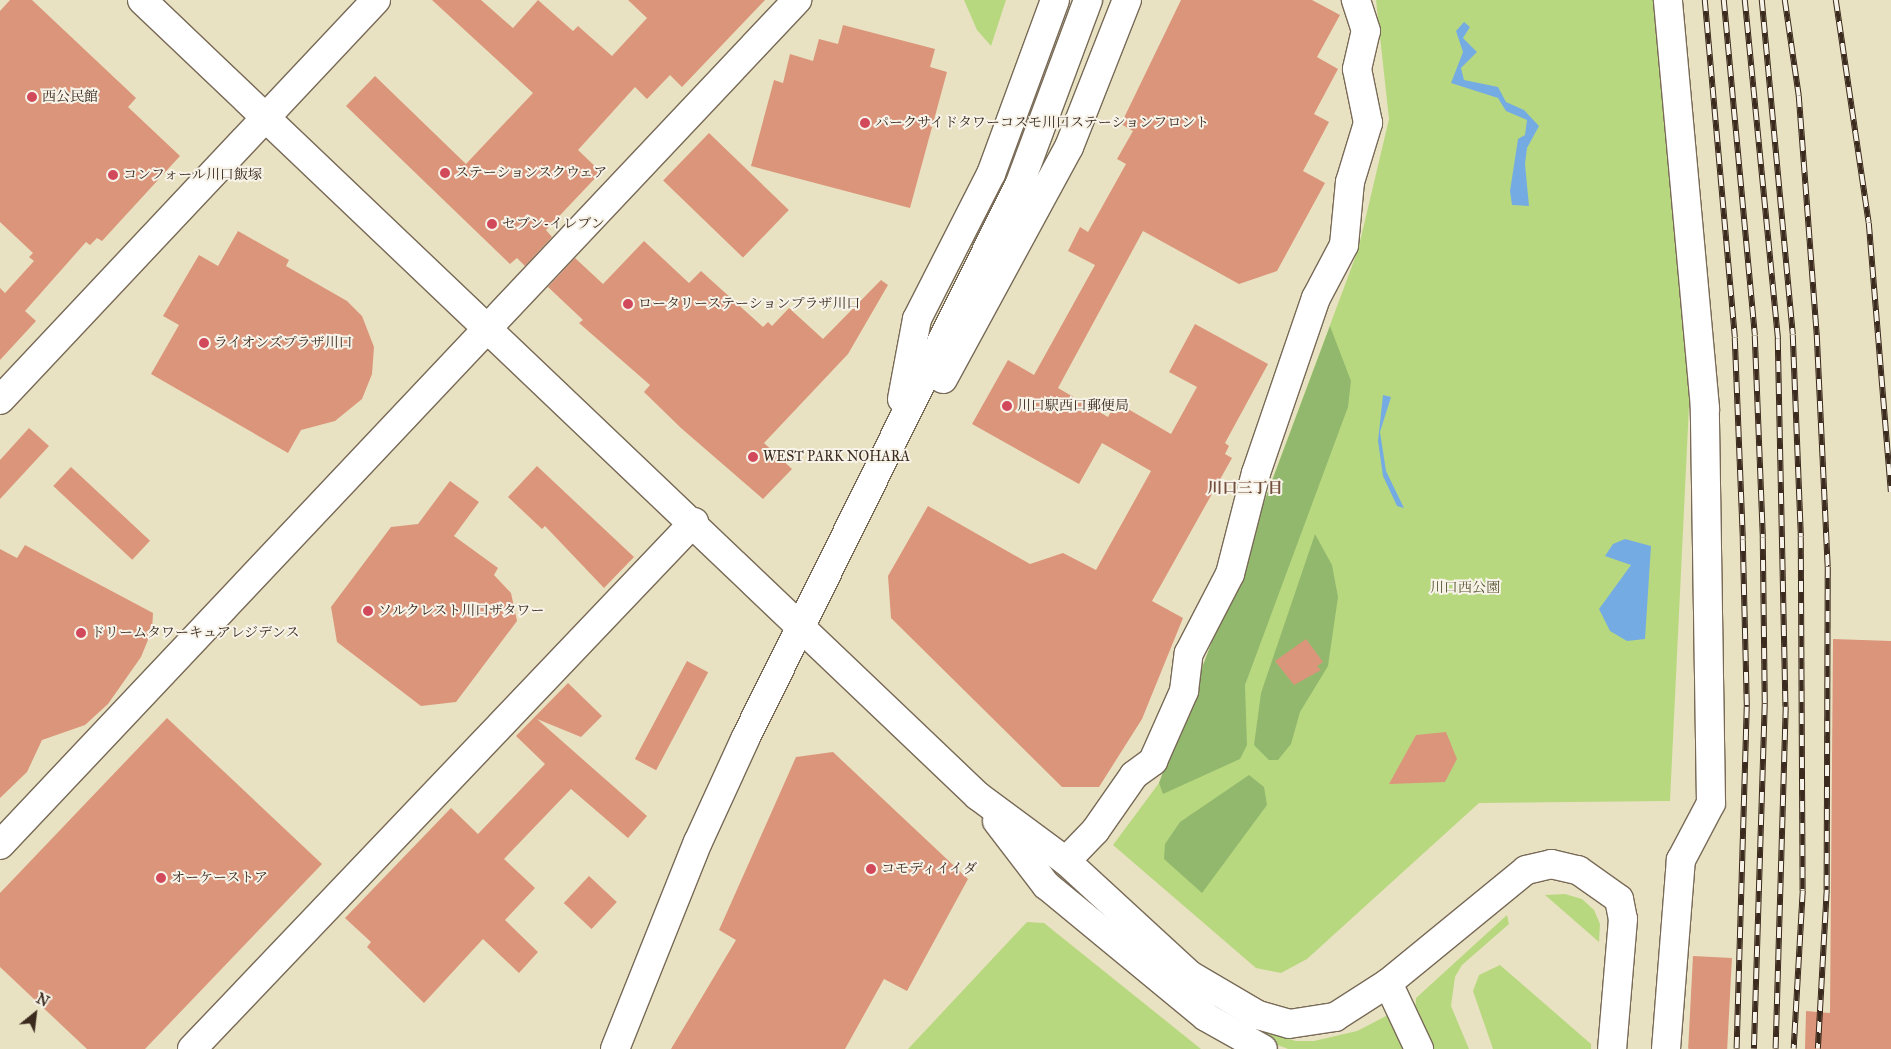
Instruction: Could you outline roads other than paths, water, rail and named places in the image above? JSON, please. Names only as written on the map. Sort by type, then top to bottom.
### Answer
[{"type":"street","points":[[142,0],[266,116],[486,329],[694,522],[978,796],[1066,861],[1190,974],[1258,1015],[1289,1024],[1327,1019],[1388,982],[1526,870],[1551,864],[1578,870],[1619,899],[1623,919],[1612,1049]]},
{"type":"street","points":[[0,400],[376,0]]},
{"type":"street","points":[[0,845],[797,0]]},
{"type":"street","points":[[895,432],[917,319],[991,174],[1056,0]]},
{"type":"street","points":[[615,1049],[698,842],[799,625],[1020,183],[1088,0]]},
{"type":"street","points":[[895,432],[941,382],[1068,148],[1127,0]]},
{"type":"street","points":[[1066,861],[1095,831],[1134,775],[1153,761],[1184,691],[1189,653],[1230,574],[1256,473],[1316,298],[1344,245],[1350,182],[1368,123],[1357,69],[1366,31],[1356,0]]},
{"type":"street","points":[[1666,1049],[1680,860],[1711,803],[1705,408],[1668,0]]},
{"type":"street","points":[[192,1049],[694,522]]},
{"type":"street","points":[[978,796],[1046,885],[1206,1018],[1263,1049]]},
{"type":"street","points":[[1388,982],[1419,1049]]},
{"type":"water","points":[[1464,22],[1470,27],[1463,38],[1477,52],[1461,68],[1464,80],[1498,87],[1506,102],[1524,110],[1539,126],[1527,148],[1525,164],[1529,206],[1512,205],[1510,191],[1518,139],[1525,135],[1527,120],[1506,111],[1498,98],[1451,83],[1463,52],[1456,31]]},
{"type":"water","points":[[1383,395],[1391,397],[1380,432],[1386,471],[1404,508],[1397,506],[1383,476],[1378,441]]},
{"type":"water","points":[[1625,539],[1651,546],[1645,639],[1627,641],[1610,631],[1599,609],[1631,565],[1605,556],[1613,544]]},
{"type":"railway","points":[[1705,0],[1735,338],[1743,540],[1747,707],[1737,1049]]},
{"type":"railway","points":[[1724,0],[1755,336],[1763,538],[1765,704],[1754,1049]]},
{"type":"railway","points":[[1745,0],[1778,339],[1786,707],[1776,1049]]},
{"type":"railway","points":[[1762,0],[1793,335],[1801,537],[1803,891],[1794,1049]]},
{"type":"railway","points":[[1785,0],[1799,96],[1817,335],[1828,567],[1827,890],[1818,1049]]},
{"type":"railway","points":[[1836,0],[1869,223],[1891,492]]},
{"type":"place","name":"西公民館","points":[[32,97]]},
{"type":"place","name":"パークサイドタワーコスモ川口ステーションフロント","points":[[865,123]]},
{"type":"place","name":"ステーションスクウェア","points":[[445,173]]},
{"type":"place","name":"コンフォール川口飯塚","points":[[113,175]]},
{"type":"place","name":"セブン-イレブン","points":[[492,224]]},
{"type":"place","name":"ロータリーステーションプラザ川口","points":[[628,304]]},
{"type":"place","name":"ライオンズプラザ川口","points":[[204,343]]},
{"type":"place","name":"川口駅西口郵便局","points":[[1007,406]]},
{"type":"place","name":"WEST PARK NOHARA","points":[[753,457]]},
{"type":"place","name":"ソルクレスト川口ザタワー","points":[[368,611]]},
{"type":"place","name":"ドリームタワーキュアレジデンス","points":[[81,633]]},
{"type":"place","name":"コモディイイダ","points":[[871,869]]},
{"type":"place","name":"オーケーストア","points":[[161,878]]},
{"type":"district","name":"川口三丁目","points":[[1245,489]]},
{"type":"park label","name":"川口西公園","points":[[1465,588]]}]
